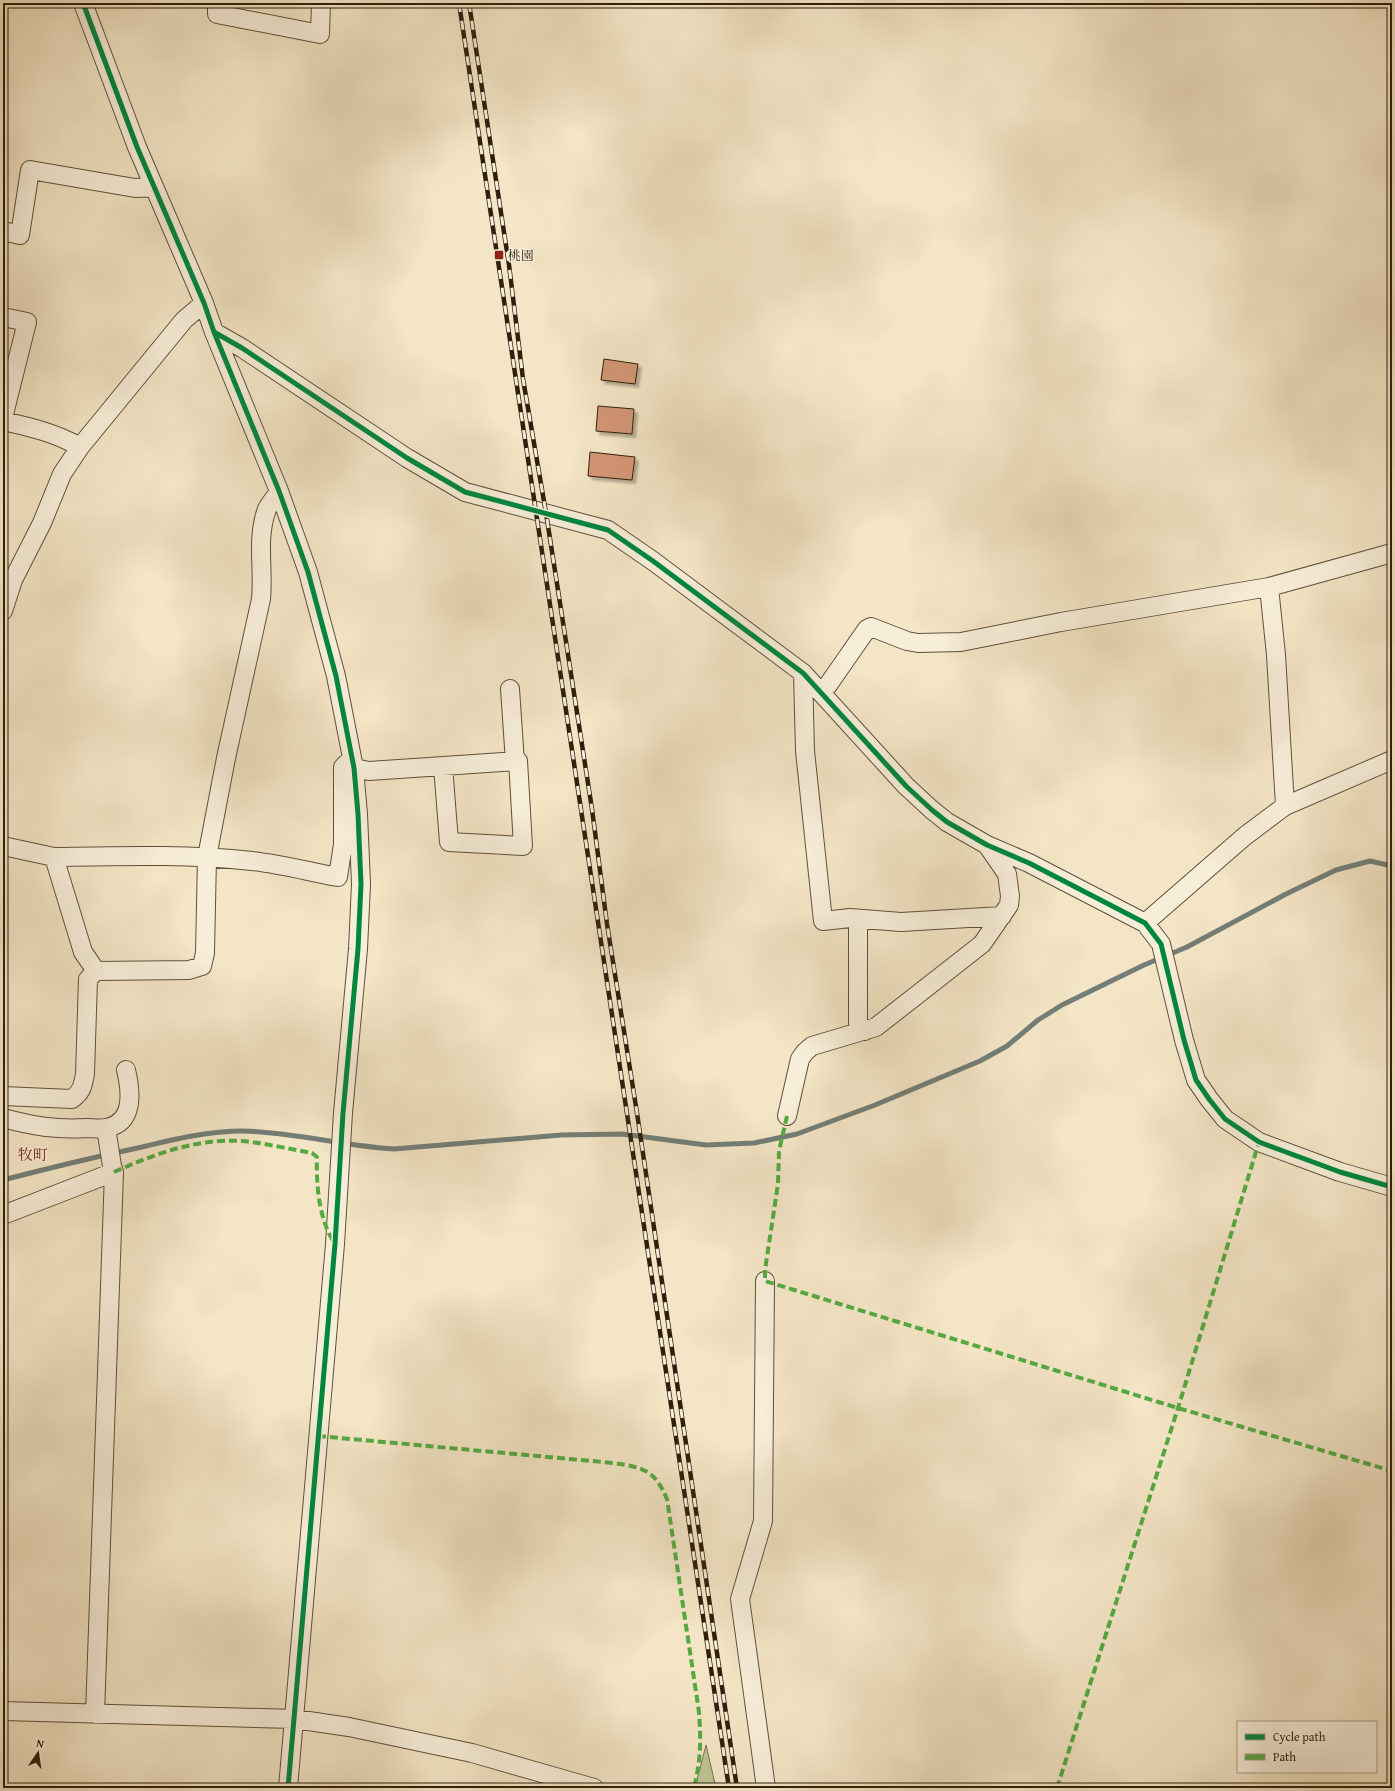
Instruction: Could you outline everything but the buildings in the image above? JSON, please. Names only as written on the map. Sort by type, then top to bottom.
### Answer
[{"type":"street","points":[[83,3],[137,147],[204,303],[214,332],[280,491],[308,572],[336,676],[353,763],[358,814],[360,884],[358,949],[343,1113],[335,1244],[288,1788]]},
{"type":"street","points":[[217,3],[217,14],[320,34],[321,3]]},
{"type":"street","points":[[3,231],[20,235],[30,170],[135,188],[154,187]]},
{"type":"street","points":[[3,611],[8,574],[42,523],[62,474],[80,447],[184,320],[204,303]]},
{"type":"street","points":[[3,317],[27,322],[3,420],[38,429],[68,440],[80,447]]},
{"type":"street","points":[[214,332],[242,348],[407,458],[465,492],[608,530],[654,561],[803,673],[906,786],[932,810],[960,830],[987,845],[1028,863],[1145,923],[1161,944],[1168,968],[1184,1040],[1196,1080],[1226,1119],[1259,1142],[1340,1172],[1392,1187]]},
{"type":"street","points":[[3,1096],[72,1099],[82,1088],[85,1074],[88,979],[96,971],[190,970],[202,966],[206,953],[207,857],[226,758],[262,599],[263,580],[260,542],[268,509],[280,491]]},
{"type":"street","points":[[820,692],[828,685],[867,629],[871,627],[907,641],[918,643],[961,642],[1061,622],[1269,587],[1392,553]]},
{"type":"street","points":[[1269,587],[1276,655],[1285,806]]},
{"type":"street","points":[[803,673],[805,751],[823,921],[858,918],[901,922],[1002,916]]},
{"type":"street","points":[[510,689],[515,762]]},
{"type":"street","points":[[1145,923],[1245,836],[1285,806],[1392,760]]},
{"type":"street","points":[[3,846],[54,857],[153,855],[207,857],[254,861],[338,877],[343,844],[343,767],[353,763],[369,771],[443,766],[515,762],[518,761],[523,846],[449,842],[443,766]]},
{"type":"street","points":[[787,1116],[800,1059],[805,1052],[812,1046],[876,1027],[982,944],[1009,905],[1010,887],[1007,874],[987,845]]},
{"type":"street","points":[[54,857],[83,952],[96,971]]},
{"type":"street","points":[[858,918],[858,1023],[865,1031]]},
{"type":"street","points":[[3,1118],[43,1128],[107,1131],[118,1123],[129,1108],[129,1084],[126,1070]]},
{"type":"street","points":[[95,1714],[113,1169],[107,1131]]},
{"type":"street","points":[[3,1215],[113,1169]]},
{"type":"street","points":[[765,1281],[763,1521],[759,1539],[740,1599],[766,1788]]},
{"type":"street","points":[[3,1711],[295,1719],[349,1727],[472,1753],[594,1788]]},
{"type":"green space","points":[[706,1745],[716,1788],[695,1788]]},
{"type":"waterway","points":[[3,1180],[179,1138],[230,1131],[281,1134],[394,1149],[561,1135],[622,1134],[706,1145],[754,1143],[797,1134],[875,1105],[980,1061],[1007,1046],[1038,1020],[1062,1005],[1144,965],[1187,947],[1286,894],[1336,870],[1370,861],[1392,866]]},
{"type":"railway","points":[[459,3],[729,1788]]},
{"type":"railway","points":[[469,3],[509,265],[523,379],[546,513],[592,809],[607,924],[637,1113],[737,1788]]},
{"type":"marked path","points":[[787,1116],[779,1151],[778,1184],[765,1270],[765,1281],[1178,1408],[1392,1471]]},
{"type":"marked path","points":[[114,1172],[161,1153],[209,1142],[242,1141],[312,1153],[317,1157],[317,1179],[322,1212],[334,1243]]},
{"type":"marked path","points":[[1057,1788],[1178,1408],[1259,1142]]},
{"type":"marked path","points":[[318,1436],[614,1463],[641,1469],[652,1476],[657,1481],[667,1499],[699,1712],[700,1750],[694,1788]]},
{"type":"cycle path","points":[[83,3],[137,147],[204,303],[214,332],[279,491],[308,572],[336,676],[354,768],[358,814],[361,884],[358,949],[343,1113],[335,1244],[288,1788]]},
{"type":"cycle path","points":[[214,332],[242,348],[407,458],[465,492],[608,530],[653,561],[803,673],[906,786],[947,822],[987,845],[1029,863],[1145,923],[1161,944],[1184,1040],[1196,1080],[1225,1119],[1259,1142],[1340,1172],[1392,1187]]},
{"type":"place","name":"桃園","points":[[499,255]]},
{"type":"district","name":"牧町","points":[[33,1155]]}]
